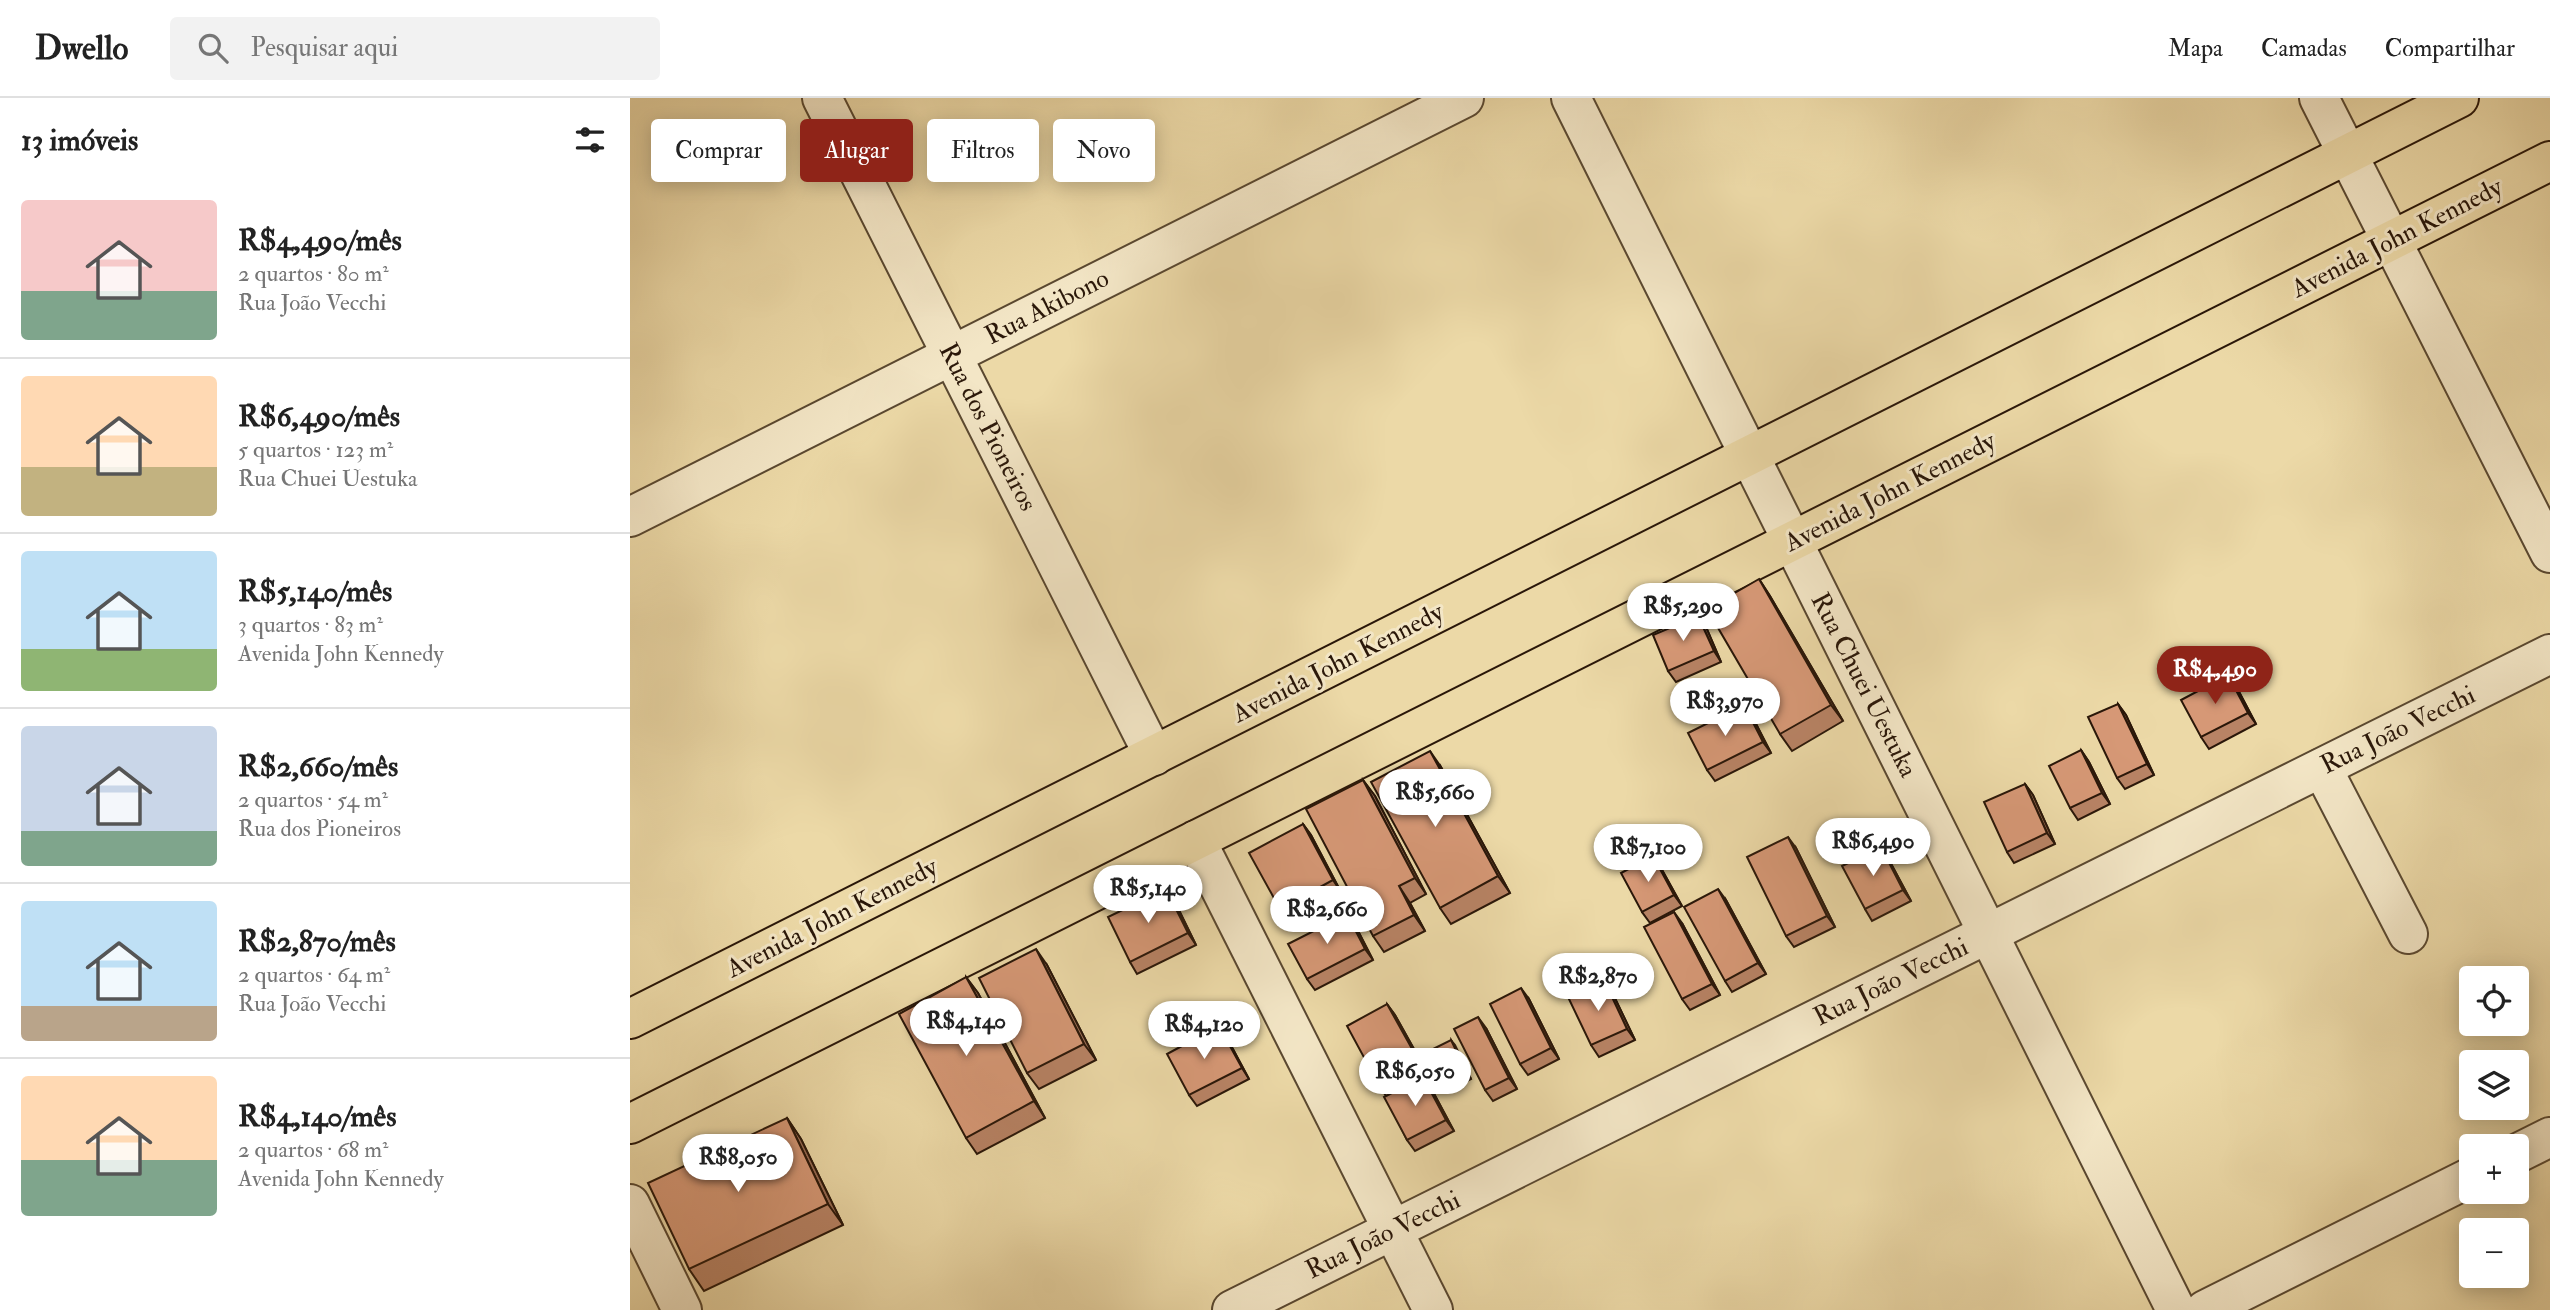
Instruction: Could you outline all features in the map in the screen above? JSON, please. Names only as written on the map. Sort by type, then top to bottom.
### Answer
[{"type":"main road","name":"Avenida John Kennedy","points":[[630,1019],[2459,98]]},
{"type":"main road","name":"Avenida John Kennedy","points":[[630,1124],[2550,161]]},
{"type":"street","name":"Rua dos Pioneiros","points":[[822,98],[1154,756]]},
{"type":"street","name":"Rua Akibono","points":[[630,516],[1464,98]]},
{"type":"street","name":"Rua Chuei Uestuka","points":[[1571,98],[2176,1310]]},
{"type":"street","points":[[2319,98],[2550,553]]},
{"type":"street","name":"Rua João Vecchi","points":[[1232,1310],[2550,654]]},
{"type":"street","points":[[2322,768],[2408,934]]},
{"type":"street","points":[[1196,840],[1433,1310]]},
{"type":"street","points":[[2529,1148],[2550,1137]]},
{"type":"street","points":[[2205,1310],[2459,1183]]},
{"type":"street","points":[[630,1204],[682,1310]]},
{"type":"building","points":[[1759,579],[1831,705],[1780,734],[1707,609]]},
{"type":"building","points":[[1698,616],[1714,651],[1668,671],[1653,635]]},
{"type":"building","points":[[2228,675],[2248,713],[2201,737],[2181,700]]},
{"type":"building","points":[[2118,704],[2147,764],[2117,778],[2088,717]]},
{"type":"building","points":[[1744,705],[1763,742],[1707,770],[1688,733]]},
{"type":"building","points":[[2081,750],[2102,793],[2070,808],[2049,766]]},
{"type":"building","points":[[1430,751],[1498,876],[1440,908],[1371,782]]},
{"type":"building","points":[[1363,780],[1415,878],[1399,886],[1414,915],[1373,936],[1306,809]]},
{"type":"building","points":[[2025,784],[2047,833],[2007,852],[1984,802]]},
{"type":"building","points":[[1303,824],[1333,880],[1280,909],[1249,853]]},
{"type":"building","points":[[1788,837],[1827,916],[1786,936],[1747,857]]},
{"type":"building","points":[[1881,847],[1903,890],[1865,909],[1842,866]]},
{"type":"building","points":[[1653,856],[1674,895],[1642,912],[1621,873]]},
{"type":"building","points":[[1166,889],[1188,933],[1130,962],[1108,917]]},
{"type":"building","points":[[1718,889],[1758,963],[1725,981],[1684,907]]},
{"type":"building","points":[[1674,912],[1712,984],[1682,999],[1644,927]]},
{"type":"building","points":[[1347,914],[1365,949],[1307,979],[1288,944]]},
{"type":"building","points":[[1036,949],[1084,1044],[1027,1073],[979,978]]},
{"type":"building","points":[[966,977],[1034,1101],[966,1138],[899,1014]]},
{"type":"building","points":[[1604,980],[1627,1029],[1591,1045],[1568,997]]},
{"type":"building","points":[[1521,988],[1551,1048],[1520,1064],[1490,1004]]},
{"type":"building","points":[[1387,1004],[1421,1065],[1380,1087],[1347,1026]]},
{"type":"building","points":[[1478,1017],[1509,1078],[1485,1090],[1454,1029]]},
{"type":"building","points":[[1219,1026],[1242,1068],[1189,1095],[1167,1054]]},
{"type":"building","points":[[1451,1040],[1467,1073],[1445,1084],[1427,1052]]},
{"type":"building","points":[[1423,1077],[1446,1120],[1407,1140],[1384,1097]]},
{"type":"building","points":[[787,1118],[828,1204],[689,1269],[648,1183]]}]
